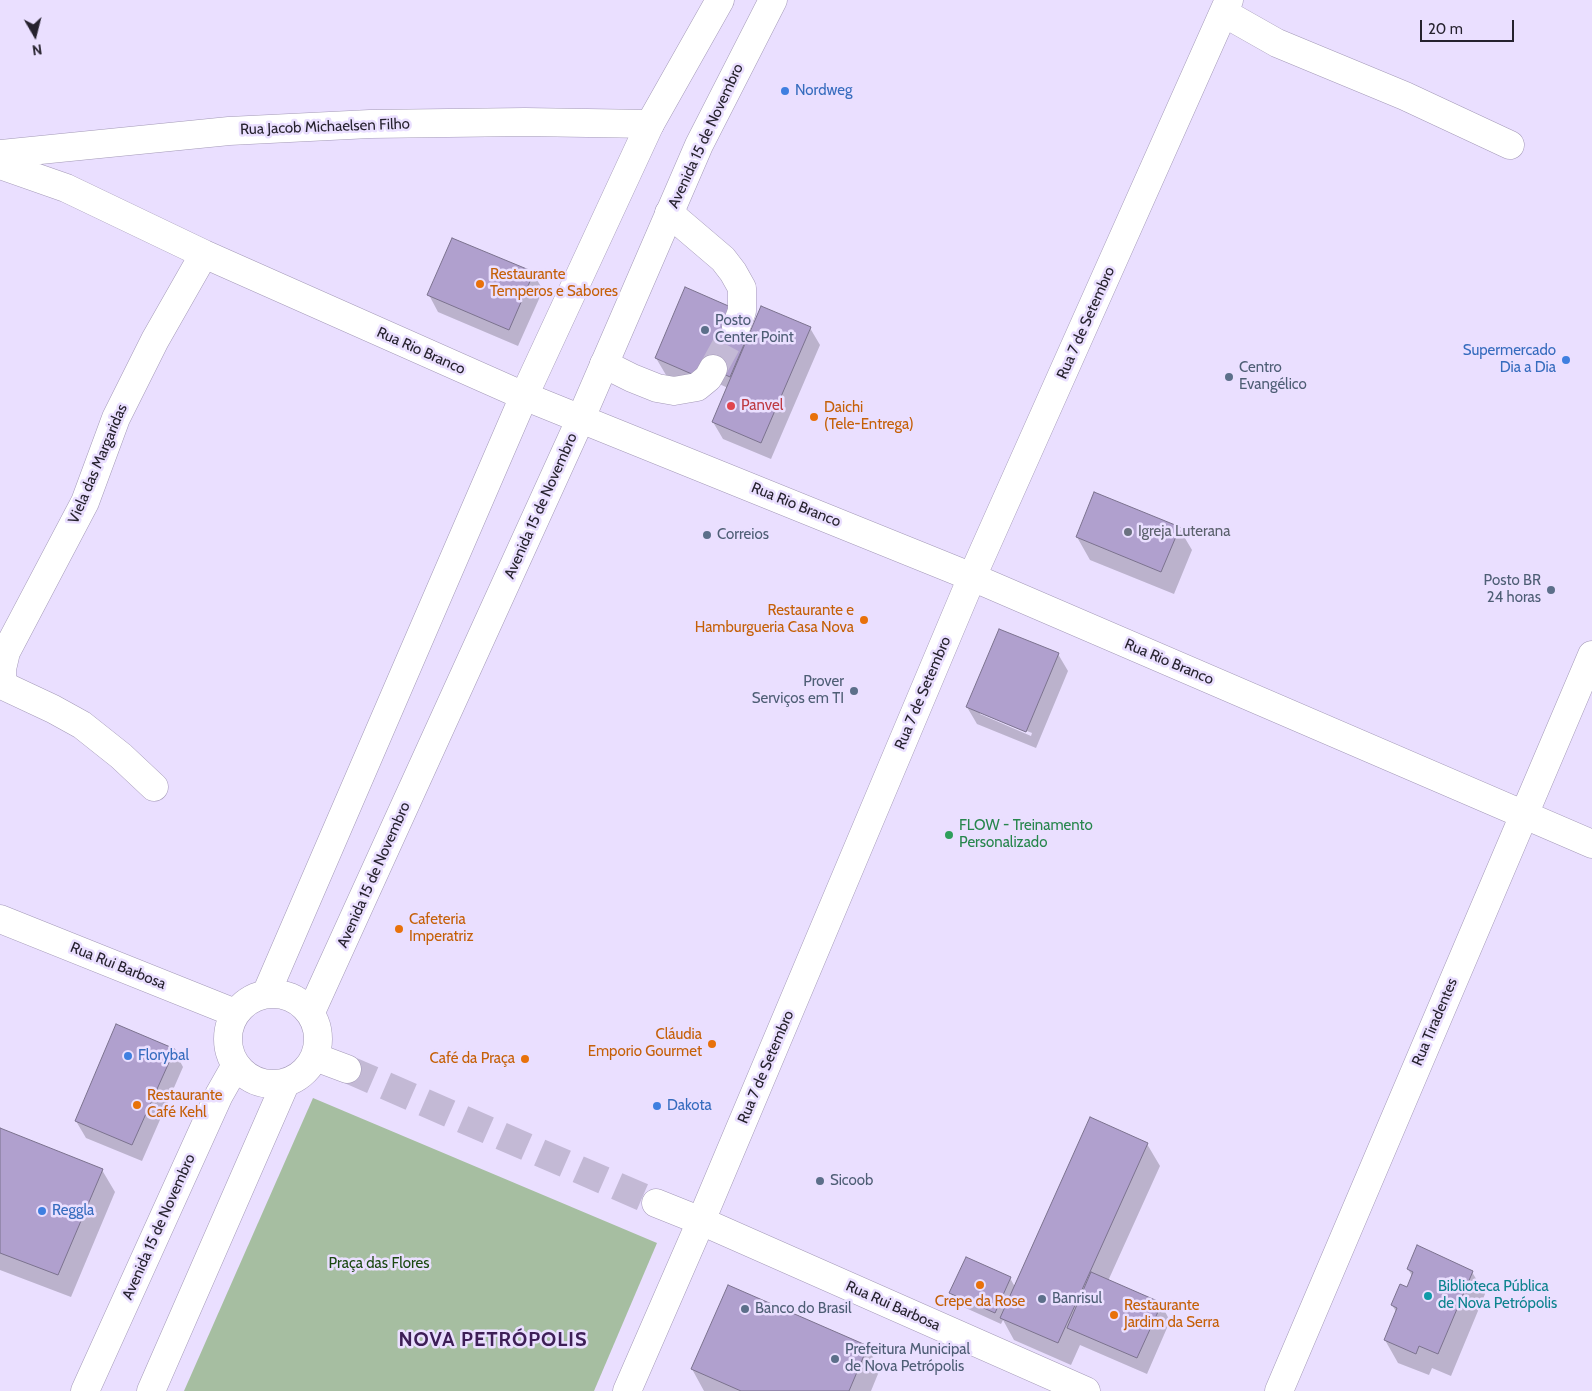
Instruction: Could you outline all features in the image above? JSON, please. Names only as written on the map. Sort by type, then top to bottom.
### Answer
[{"type":"street","points":[[266,994],[524,396],[650,124],[720,0]]},
{"type":"street","name":"Avenida 15 de Novembro","points":[[311,1012],[581,418],[699,145],[773,0]]},
{"type":"street","points":[[1226,6],[1277,43],[1405,96],[1510,145]]},
{"type":"street","name":"Rua 7 de Setembro","points":[[627,1391],[701,1221],[972,577],[1226,6]]},
{"type":"street","name":"Rua Jacob Michaelsen Filho","points":[[0,154],[229,131],[370,124],[525,122],[650,124]]},
{"type":"street","name":"Rua Rio Branco","points":[[0,165],[66,188],[204,254],[524,396],[972,577],[1592,844]]},
{"type":"street","points":[[670,213],[723,260],[733,272],[742,288],[742,311],[736,327]]},
{"type":"street","name":"Viela das Margaridas","points":[[154,787],[121,756],[82,726],[53,708],[6,687],[2,678],[6,652],[85,502],[116,418],[155,340],[204,254]]},
{"type":"street","points":[[604,364],[657,388],[674,391],[698,387],[714,369]]},
{"type":"street","name":"Rua Tiradentes","points":[[1279,1391],[1522,815],[1592,655]]},
{"type":"street","name":"Rua Rui Barbosa","points":[[0,919],[235,1014]]},
{"type":"street","points":[[278,993],[291,997],[311,1012],[317,1027],[319,1042],[315,1058],[298,1077],[286,1082],[272,1084],[258,1081],[246,1075],[236,1065],[230,1053],[229,1026],[235,1014],[254,998],[278,993]]},
{"type":"street","points":[[315,1058],[347,1069]]},
{"type":"street","name":"Avenida 15 de Novembro","points":[[85,1391],[219,1095],[236,1065]]},
{"type":"street","points":[[150,1391],[286,1082]]},
{"type":"street","name":"Rua Rui Barbosa","points":[[656,1203],[701,1221],[1086,1391]]},
{"type":"green space","name":"Praça das Flores","points":[[313,1098],[657,1243],[594,1391],[184,1391]]},
{"type":"building","name":"Restaurante Temperos e Sabores","points":[[452,238],[534,272],[509,330],[427,295]]},
{"type":"building","name":"Posto Center Point","points":[[685,287],[733,308],[727,323],[749,333],[730,377],[707,366],[701,378],[655,358]]},
{"type":"building","points":[[761,306],[811,327],[761,443],[712,422]]},
{"type":"building","name":"Igreja Luterana","points":[[1094,492],[1180,527],[1161,572],[1076,537]]},
{"type":"building","points":[[999,629],[1059,653],[1026,732],[966,707]]},
{"type":"building","points":[[116,1024],[175,1049],[132,1145],[75,1121]]},
{"type":"building","points":[[1090,1117],[1148,1143],[1058,1343],[1000,1318]]},
{"type":"building","name":"Reggla","points":[[0,1128],[103,1169],[58,1275],[0,1253]]},
{"type":"building","name":"Biblioteca Pública de Nova Petrópolis","points":[[1417,1245],[1473,1271],[1438,1354],[1419,1346],[1416,1354],[1384,1340],[1397,1308],[1391,1305],[1400,1284],[1407,1287],[1413,1272],[1407,1269]]},
{"type":"building","name":"Crepe da Rose","points":[[966,1257],[1011,1277],[995,1313],[949,1293]]},
{"type":"building","name":"Restaurante Jardim da Serra","points":[[1091,1272],[1162,1303],[1137,1358],[1067,1328]]},
{"type":"building","points":[[728,1285],[868,1346],[849,1391],[741,1391],[691,1369]]},
{"type":"tunnel","points":[[713,369],[736,327]]},
{"type":"tunnel","points":[[347,1069],[656,1203]]},
{"type":"place","name":"Nordweg","points":[[785,91]]},
{"type":"place","name":"Restaurante Temperos e Sabores","points":[[480,284]]},
{"type":"place","name":"Posto Center Point","points":[[705,330]]},
{"type":"place","name":"Supermercado Dia a Dia","points":[[1566,360]]},
{"type":"place","name":"Centro Evangélico","points":[[1229,377]]},
{"type":"place","name":"Panvel","points":[[731,406]]},
{"type":"place","name":"Daichi (Tele-Entrega)","points":[[814,417]]},
{"type":"place","name":"Igreja Luterana","points":[[1128,532]]},
{"type":"place","name":"Correios","points":[[707,535]]},
{"type":"place","name":"Posto BR 24 horas","points":[[1551,590]]},
{"type":"place","name":"Restaurante e Hamburgueria Casa Nova","points":[[864,620]]},
{"type":"place","name":"Prover Serviços em TI","points":[[854,691]]},
{"type":"place","name":"FLOW - Treinamento Personalizado","points":[[949,835]]},
{"type":"place","name":"Cafeteria Imperatriz","points":[[399,929]]},
{"type":"place","name":"Cláudia Emporio Gourmet","points":[[712,1044]]},
{"type":"place","name":"Florybal","points":[[128,1056]]},
{"type":"place","name":"Café da Praça","points":[[525,1059]]},
{"type":"place","name":"Restaurante Café Kehl","points":[[137,1105]]},
{"type":"place","name":"Dakota","points":[[657,1106]]},
{"type":"place","name":"Sicoob","points":[[820,1181]]},
{"type":"place","name":"Reggla","points":[[42,1211]]},
{"type":"place","name":"Crepe da Rose","points":[[980,1285]]},
{"type":"place","name":"Biblioteca Pública de Nova Petrópolis","points":[[1428,1296]]},
{"type":"place","name":"Banrisul","points":[[1042,1299]]},
{"type":"place","name":"Banco do Brasil","points":[[745,1309]]},
{"type":"place","name":"Restaurante Jardim da Serra","points":[[1114,1315]]},
{"type":"place","name":"Prefeitura Municipal de Nova Petrópolis","points":[[835,1359]]},
{"type":"district","name":"NOVA PETRÓPOLIS","points":[[493,1340]]}]
